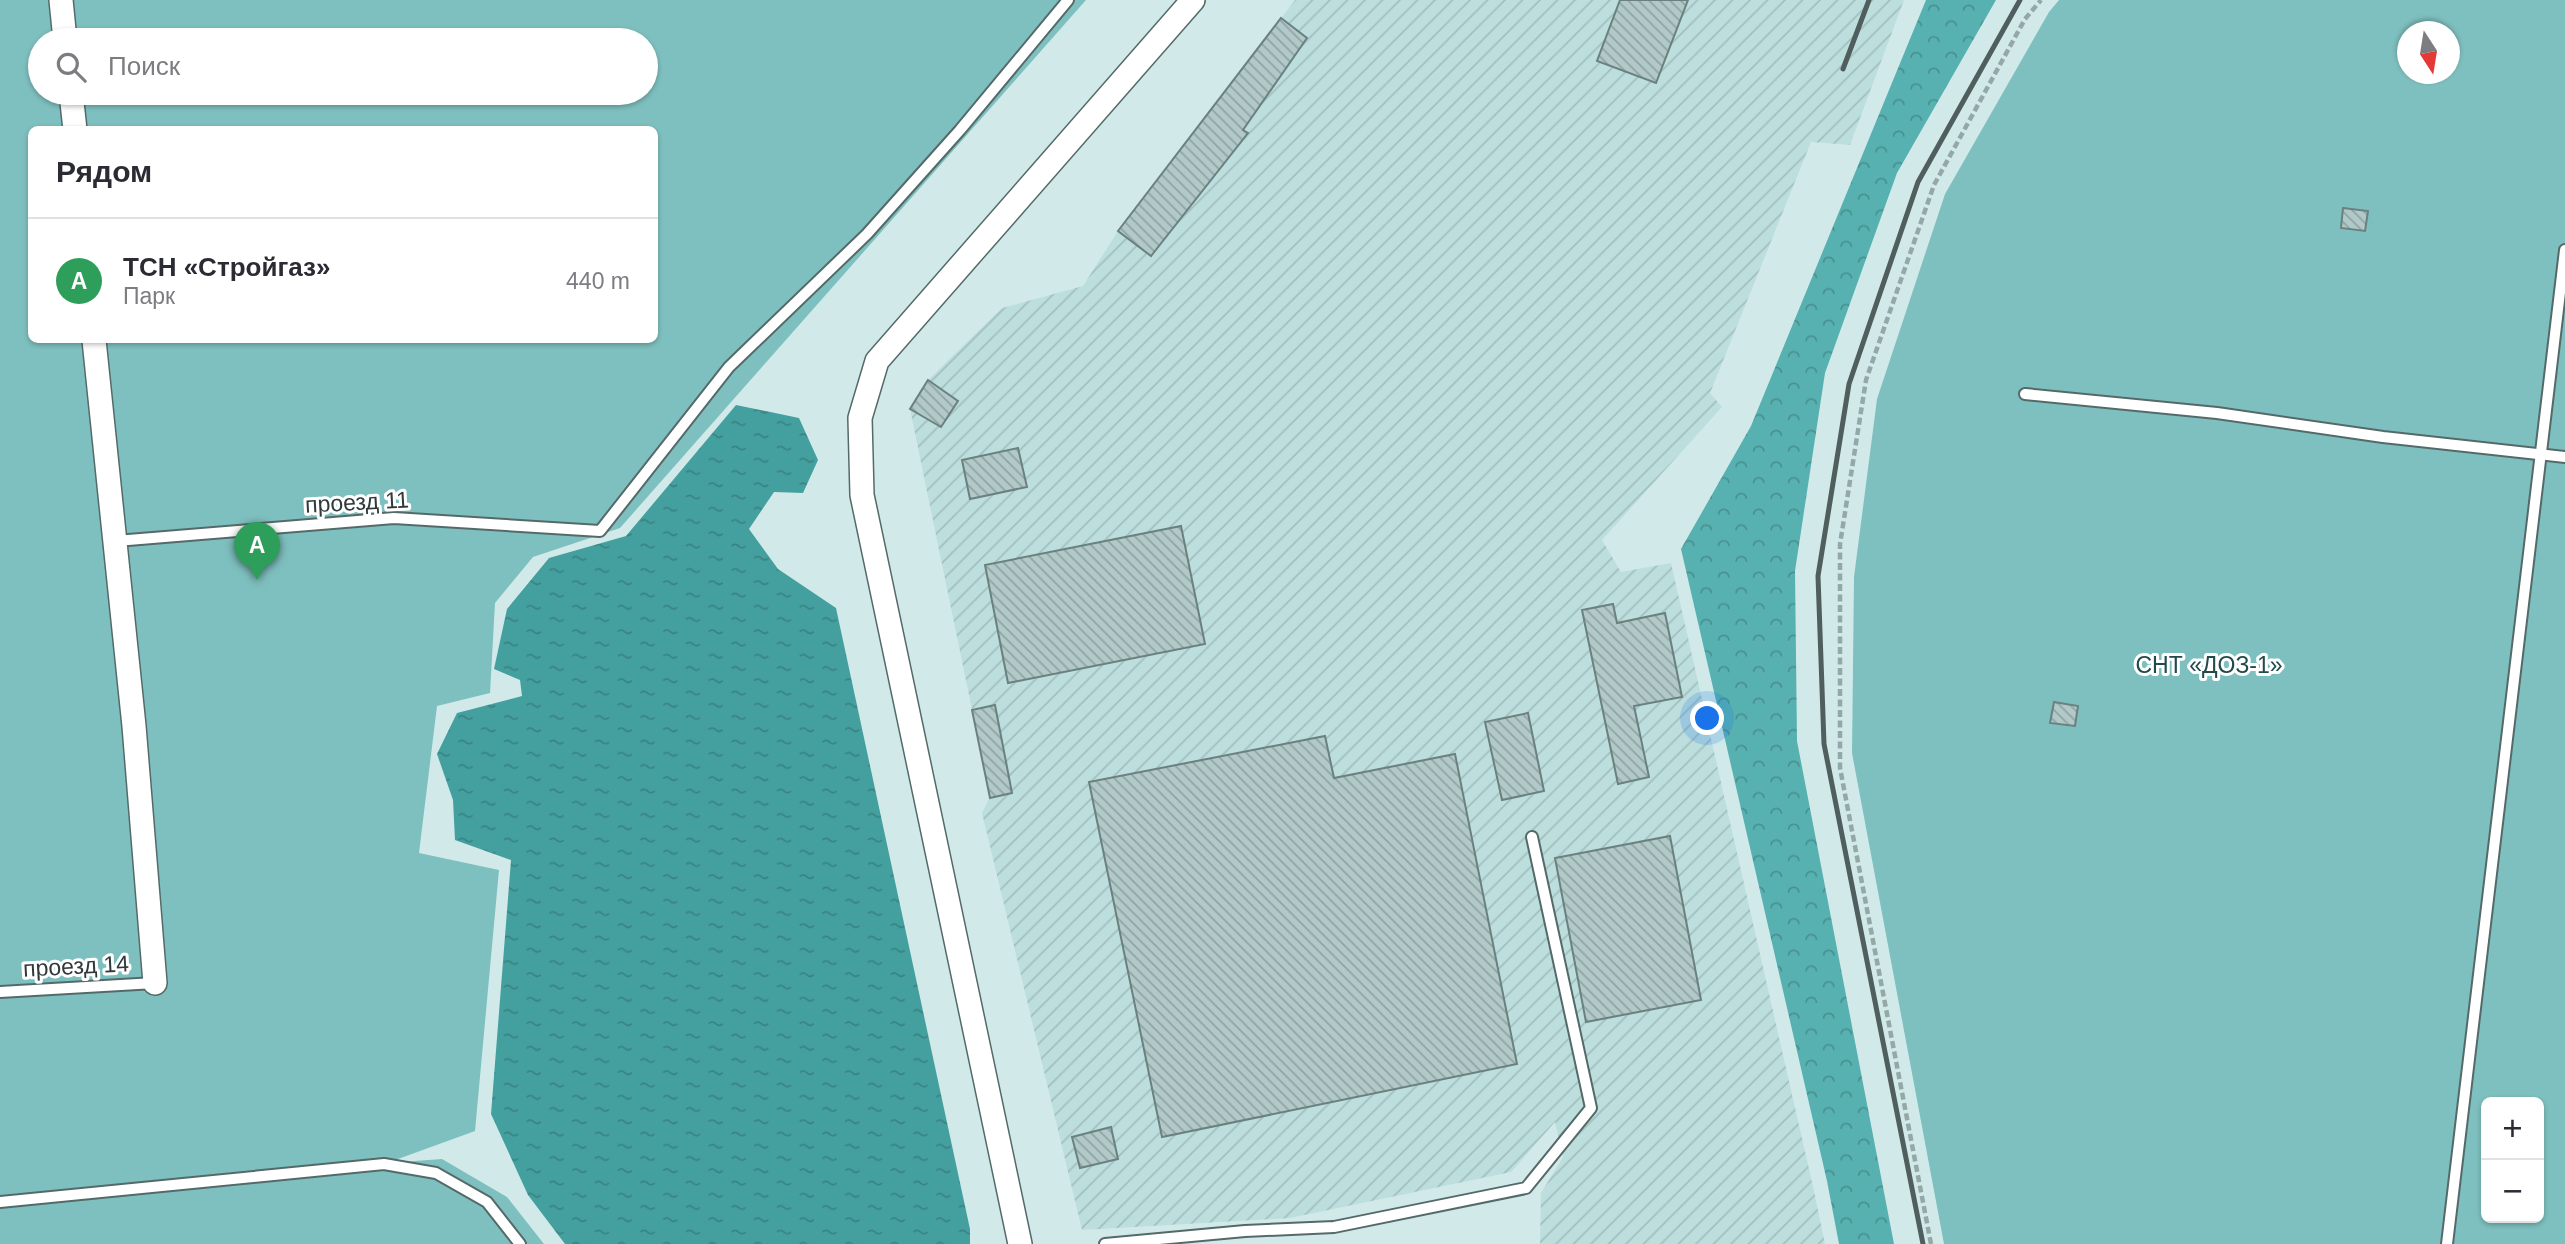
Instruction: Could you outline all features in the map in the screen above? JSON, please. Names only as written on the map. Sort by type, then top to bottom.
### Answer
[{"type":"street","points":[[61,0],[64,28]]},
{"type":"street","points":[[1020,1244],[862,495],[860,418],[877,360],[1193,0]]},
{"type":"street","points":[[72,105],[75,126]]},
{"type":"street","points":[[94,343],[134,726],[155,983]]},
{"type":"lane","name":"проезд 11","points":[[116,541],[394,518],[600,531],[729,367],[867,234],[960,130],[1068,0]]},
{"type":"lane","points":[[2447,1244],[2565,250]]},
{"type":"lane","points":[[2025,394],[2217,413],[2383,437],[2565,457]]},
{"type":"lane","points":[[1105,1244],[1245,1231],[1334,1227],[1526,1188],[1591,1108],[1532,837]]},
{"type":"lane","name":"проезд 14","points":[[0,992],[155,983]]},
{"type":"lane","points":[[0,1202],[384,1164],[436,1173],[487,1202],[520,1244]]},
{"type":"path","points":[[1931,1244],[1840,768],[1840,544],[1866,380],[1934,185],[2025,19],[2040,0]]},
{"type":"shaded area","points":[[1295,0],[1904,0],[1850,145],[1811,142],[1710,393],[1722,407],[1602,540],[1621,572],[1671,563],[1825,1244],[1540,1244],[1541,1193],[1563,1157],[1555,1122],[1511,1172],[1290,1218],[1082,1230],[982,813],[990,797],[910,409],[928,380],[1002,308],[1083,286],[1118,231]]},
{"type":"green space","points":[[0,0],[1086,0],[620,528],[533,557],[495,603],[490,693],[437,706],[419,853],[499,870],[475,1131],[387,1163],[442,1159],[507,1197],[544,1244],[0,1244]]},
{"type":"green space","points":[[1926,0],[1996,0],[1897,173],[1825,373],[1795,571],[1797,741],[1894,1244],[1839,1244],[1827,1181],[1681,549],[1751,426]]},
{"type":"green space","name":"СНТ «ДОЗ-1»","points":[[2059,0],[2565,0],[2565,1244],[1944,1244],[1852,753],[1854,577],[1877,399],[1945,194],[2049,12]]},
{"type":"water","points":[[736,405],[799,418],[818,460],[803,493],[774,492],[749,529],[778,569],[836,608],[970,1229],[970,1244],[565,1244],[528,1195],[491,1114],[511,860],[455,840],[453,800],[437,754],[457,713],[522,696],[520,680],[494,669],[507,609],[549,558],[626,536]]},
{"type":"building","points":[[1620,0],[1688,0],[1656,83],[1597,61]]},
{"type":"building","points":[[1281,18],[1307,38],[1243,130],[1248,133],[1151,256],[1118,231]]},
{"type":"building","points":[[2343,208],[2368,211],[2365,231],[2341,228]]},
{"type":"building","points":[[928,380],[958,401],[941,427],[910,409]]},
{"type":"building","points":[[1018,448],[1027,487],[970,499],[962,460]]},
{"type":"building","points":[[1181,526],[1205,644],[1008,683],[985,565]]},
{"type":"building","points":[[1613,604],[1617,623],[1665,613],[1682,697],[1634,706],[1649,777],[1618,784],[1582,610]]},
{"type":"building","points":[[2054,702],[2078,706],[2075,726],[2050,723]]},
{"type":"building","points":[[995,705],[1012,793],[990,798],[972,710]]},
{"type":"building","points":[[1528,713],[1544,791],[1502,800],[1485,722]]},
{"type":"building","points":[[1325,736],[1334,778],[1455,754],[1517,1064],[1162,1137],[1089,782]]},
{"type":"building","points":[[1670,836],[1701,1000],[1586,1022],[1555,858]]},
{"type":"building","points":[[1111,1127],[1118,1159],[1080,1168],[1072,1137]]},
{"type":"railway","points":[[1843,69],[1869,0]]},
{"type":"railway","points":[[1923,1244],[1824,744],[1818,576],[1849,384],[1918,182],[2020,0]]},
{"type":"place","name":"ТСН «Стройгаз»","points":[[257,580]]}]
